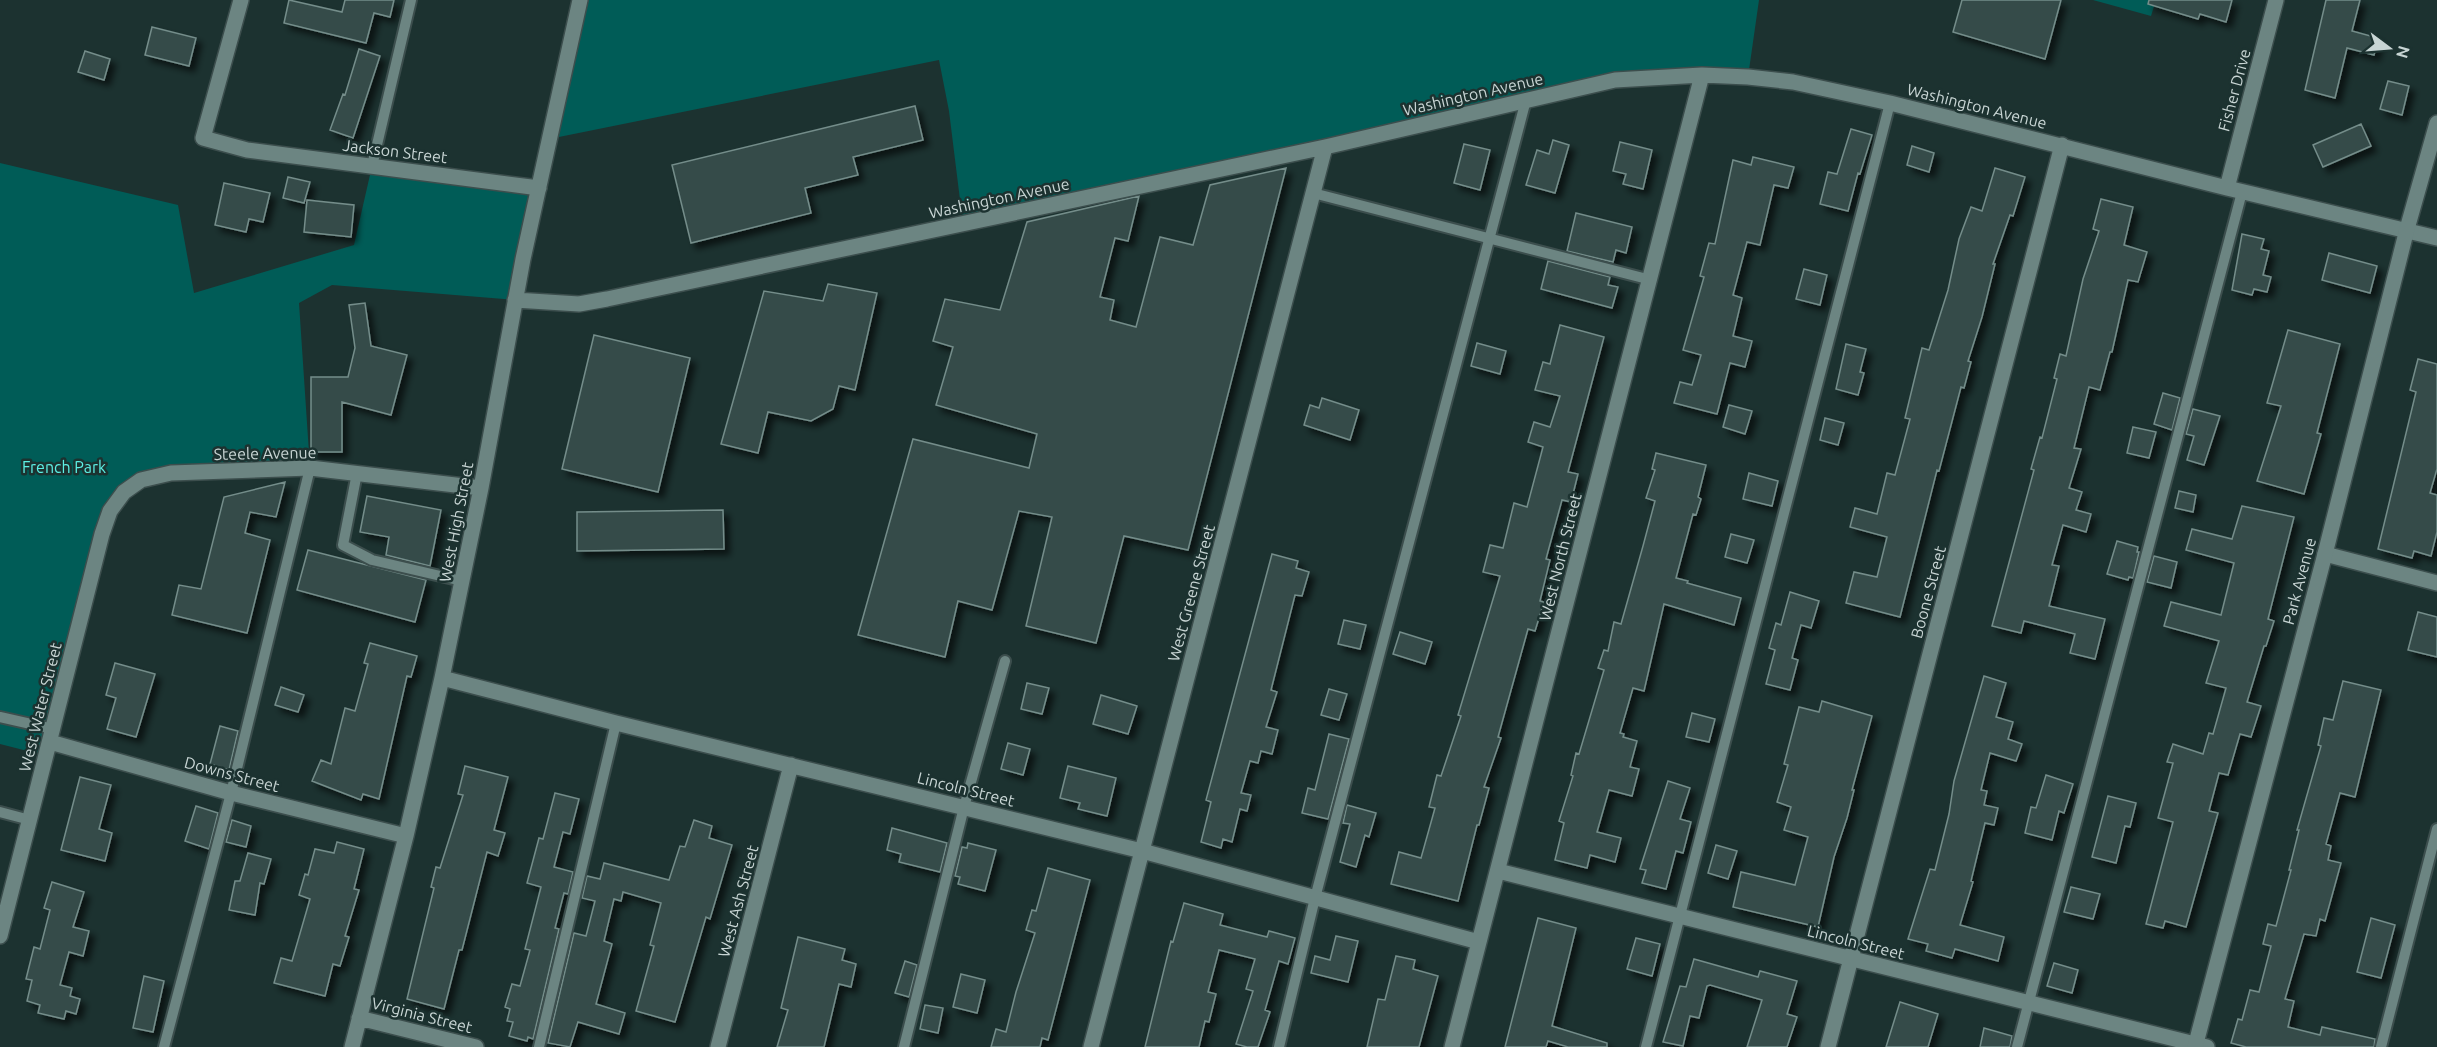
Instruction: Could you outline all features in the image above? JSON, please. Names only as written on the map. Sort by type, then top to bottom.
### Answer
[{"type":"street","name":"Jackson Street","points":[[241,0],[203,138],[247,150],[539,188]]},
{"type":"street","name":"West High Street","points":[[352,1047],[406,836],[442,678],[481,488],[515,300],[580,0]]},
{"type":"street","name":"Fisher Drive","points":[[2234,190],[2276,0]]},
{"type":"street","name":"Washington Avenue","points":[[515,300],[579,304],[607,299],[1325,147],[1615,80],[1702,75],[1793,82],[1890,103],[2234,190],[2437,238]]},
{"type":"street","name":"West North Street","points":[[1452,1047],[1702,75]]},
{"type":"street","name":"Park Avenue","points":[[2199,1046],[2407,230],[2437,123]]},
{"type":"street","name":"Boone Street","points":[[1828,1047],[2062,145]]},
{"type":"street","name":"West Greene Street","points":[[1091,1047],[1325,147]]},
{"type":"street","name":"Steele Avenue","points":[[124,492],[141,480],[171,473],[310,468],[481,488]]},
{"type":"street","name":"West Water Street","points":[[0,936],[102,534],[110,511],[124,492]]},
{"type":"street","points":[[2325,554],[2437,583]]},
{"type":"street","name":"Lincoln Street","points":[[442,678],[616,723],[1142,851],[1479,942]]},
{"type":"street","name":"Downs Street","points":[[51,736],[231,793],[406,836]]},
{"type":"street","name":"West Ash Street","points":[[718,1047],[792,765]]},
{"type":"street","name":"Lincoln Street","points":[[1498,871],[2199,1046]]},
{"type":"street","name":"Virginia Street","points":[[359,1018],[476,1047]]},
{"type":"lane","points":[[372,166],[411,0]]},
{"type":"lane","points":[[1279,1047],[1315,897],[1526,99]]},
{"type":"lane","points":[[1646,1047],[1890,103]]},
{"type":"lane","points":[[2017,1047],[2234,190]]},
{"type":"lane","points":[[1313,194],[1651,280]]},
{"type":"lane","points":[[164,1047],[231,793],[310,468]]},
{"type":"lane","points":[[357,473],[343,545],[372,560],[462,581]]},
{"type":"lane","points":[[904,1047],[964,807],[1005,661]]},
{"type":"lane","points":[[0,717],[51,736]]},
{"type":"lane","points":[[538,1047],[616,723]]},
{"type":"lane","points":[[0,812],[30,820]]},
{"type":"lane","points":[[2381,1047],[2437,830]]},
{"type":"green space","points":[[580,0],[1759,0],[1748,77],[1615,80],[963,224],[949,111],[939,60],[549,139]]},
{"type":"green space","points":[[2093,0],[2156,0],[2151,16]]},
{"type":"green space","name":"French Park","points":[[0,163],[178,205],[194,293],[354,245],[372,166],[539,188],[515,300],[332,285],[299,303],[310,468],[141,480],[110,511],[47,756],[0,744]]},
{"type":"building","points":[[289,0],[342,12],[345,0],[394,0],[390,17],[374,13],[366,43],[284,23]]},
{"type":"building","points":[[1962,0],[2061,0],[2045,59],[1953,32]]},
{"type":"building","points":[[2149,0],[2232,0],[2226,22],[2200,14],[2198,19],[2148,4]]},
{"type":"building","points":[[2326,0],[2360,0],[2352,31],[2378,38],[2374,55],[2347,48],[2335,98],[2305,90]]},
{"type":"building","points":[[152,27],[196,38],[189,66],[145,55]]},
{"type":"building","points":[[359,49],[380,56],[353,138],[330,130],[343,94],[345,95]]},
{"type":"building","points":[[85,51],[110,59],[104,80],[78,72]]},
{"type":"building","points":[[2388,81],[2409,86],[2402,115],[2380,109]]},
{"type":"building","points":[[915,106],[923,140],[853,157],[858,175],[805,188],[811,213],[691,243],[672,165]]},
{"type":"building","points":[[2361,124],[2371,146],[2323,167],[2313,145]]},
{"type":"building","points":[[1851,129],[1872,135],[1860,174],[1858,173],[1848,211],[1820,204],[1828,172],[1837,174]]},
{"type":"building","points":[[1553,140],[1569,145],[1555,193],[1526,185],[1537,150],[1549,154]]},
{"type":"building","points":[[1620,142],[1652,150],[1643,189],[1623,184],[1626,174],[1613,171]]},
{"type":"building","points":[[1464,144],[1490,150],[1480,190],[1454,183]]},
{"type":"building","points":[[1912,146],[1934,153],[1929,172],[1907,165]]},
{"type":"building","points":[[1753,157],[1794,167],[1788,188],[1774,185],[1760,245],[1747,242],[1733,295],[1742,298],[1733,336],[1752,341],[1745,367],[1730,363],[1717,414],[1674,403],[1680,382],[1692,385],[1701,355],[1683,350],[1704,277],[1700,276],[1709,243],[1715,244],[1733,160],[1751,165]]},
{"type":"building","points":[[1286,168],[1188,550],[1124,536],[1096,643],[1026,626],[1052,517],[1019,511],[992,610],[958,601],[945,657],[858,635],[913,439],[1029,468],[1037,434],[936,405],[953,347],[933,341],[945,299],[1000,310],[1027,222],[1139,196],[1128,241],[1115,238],[1100,297],[1114,300],[1110,320],[1136,327],[1160,237],[1193,245],[1210,185]]},
{"type":"building","points":[[1995,168],[2025,177],[2013,216],[2010,215],[1993,264],[1995,264],[1982,317],[1968,361],[1971,362],[1964,388],[1961,387],[1939,471],[1937,470],[1900,617],[1846,603],[1854,572],[1877,577],[1887,537],[1850,527],[1855,508],[1877,514],[1887,473],[1895,475],[1910,419],[1905,418],[1922,348],[1929,350],[1948,290],[1959,239],[1971,207],[1982,211]]},
{"type":"building","points":[[288,177],[310,182],[304,203],[283,198]]},
{"type":"building","points":[[224,183],[270,193],[263,222],[249,219],[246,232],[215,225]]},
{"type":"building","points":[[2101,199],[2133,207],[2124,245],[2147,252],[2138,282],[2128,280],[2112,352],[2110,352],[2100,390],[2089,387],[2074,448],[2081,449],[2069,488],[2082,492],[2076,510],[2091,514],[2086,532],[2063,525],[2052,565],[2059,566],[2049,606],[2105,619],[2095,659],[2070,653],[2075,634],[2024,621],[2021,633],[1992,626],[2034,470],[2031,469],[2040,437],[2042,438],[2057,379],[2054,378],[2060,354],[2066,356],[2083,279],[2099,231],[2093,229]]},
{"type":"building","points":[[307,200],[354,205],[351,237],[304,232]]},
{"type":"building","points":[[1576,213],[1632,227],[1626,253],[1616,250],[1613,262],[1567,251]]},
{"type":"building","points":[[2242,234],[2264,239],[2261,249],[2269,251],[2263,275],[2271,277],[2267,292],[2254,289],[2252,295],[2232,290]]},
{"type":"building","points":[[2329,253],[2377,266],[2370,293],[2322,280]]},
{"type":"building","points":[[1548,261],[1610,277],[1608,285],[1618,287],[1612,308],[1541,289]]},
{"type":"building","points":[[1804,269],[1827,275],[1820,305],[1796,299]]},
{"type":"building","points":[[828,284],[877,293],[855,390],[839,386],[833,409],[811,421],[768,412],[758,453],[721,444],[764,291],[823,301]]},
{"type":"building","points":[[365,303],[371,346],[407,355],[391,415],[342,402],[342,452],[311,452],[311,377],[348,377],[355,348],[349,305]]},
{"type":"building","points":[[1560,325],[1604,337],[1568,472],[1578,474],[1571,502],[1562,500],[1546,559],[1550,560],[1540,601],[1544,602],[1535,631],[1528,629],[1498,737],[1501,738],[1484,787],[1489,788],[1458,901],[1391,884],[1399,852],[1421,858],[1435,808],[1429,807],[1437,775],[1441,776],[1461,716],[1458,715],[1500,576],[1483,572],[1490,545],[1503,548],[1514,503],[1527,507],[1543,447],[1528,442],[1534,422],[1550,427],[1560,396],[1535,390],[1543,362],[1550,364]]},
{"type":"building","points":[[2288,330],[2340,344],[2317,433],[2321,434],[2304,494],[2257,481],[2281,406],[2267,403]]},
{"type":"building","points":[[594,335],[690,358],[658,492],[562,469]]},
{"type":"building","points":[[1477,343],[1506,351],[1500,374],[1471,366]]},
{"type":"building","points":[[1846,344],[1866,349],[1860,372],[1864,373],[1858,395],[1836,389]]},
{"type":"building","points":[[2418,359],[2437,364],[2437,469],[2430,493],[2437,495],[2437,532],[2431,556],[2414,551],[2412,558],[2378,549],[2416,392],[2410,390]]},
{"type":"building","points":[[2163,393],[2180,398],[2172,430],[2154,424]]},
{"type":"building","points":[[1322,398],[1359,410],[1350,440],[1304,425],[1310,405],[1319,408]]},
{"type":"building","points":[[1729,405],[1752,411],[1745,434],[1723,427]]},
{"type":"building","points":[[2193,409],[2220,416],[2204,465],[2187,460],[2194,436],[2186,434]]},
{"type":"building","points":[[1825,418],[1844,423],[1838,445],[1820,440]]},
{"type":"building","points":[[2133,427],[2156,432],[2149,458],[2127,453]]},
{"type":"building","points":[[1656,453],[1706,465],[1698,497],[1701,499],[1696,515],[1693,514],[1676,578],[1741,598],[1734,625],[1664,604],[1644,691],[1633,688],[1620,733],[1624,734],[1623,737],[1637,741],[1630,767],[1639,769],[1632,796],[1609,790],[1597,832],[1621,838],[1615,862],[1590,855],[1587,868],[1555,860],[1564,823],[1559,821],[1573,776],[1571,775],[1576,753],[1579,754],[1604,670],[1598,668],[1604,650],[1608,651],[1614,622],[1621,624],[1655,501],[1646,498],[1655,470],[1652,469]]},
{"type":"building","points":[[1749,473],[1778,481],[1772,506],[1743,499]]},
{"type":"building","points":[[285,482],[276,517],[250,512],[245,533],[270,540],[247,633],[172,615],[179,585],[201,589],[224,497]]},
{"type":"building","points":[[2179,491],[2196,495],[2193,512],[2175,508]]},
{"type":"building","points":[[367,496],[441,510],[430,566],[386,555],[389,537],[360,532]]},
{"type":"building","points":[[2242,506],[2294,517],[2268,619],[2274,621],[2247,702],[2261,706],[2251,737],[2240,734],[2228,775],[2219,773],[2209,811],[2218,813],[2186,927],[2165,921],[2163,928],[2146,924],[2173,822],[2158,818],[2173,763],[2167,762],[2173,744],[2203,754],[2209,733],[2213,734],[2226,688],[2206,683],[2219,641],[2164,626],[2171,602],[2221,615],[2234,563],[2186,550],[2192,529],[2232,539]]},
{"type":"building","points":[[723,510],[724,549],[577,551],[577,512]]},
{"type":"building","points":[[1731,534],[1754,540],[1747,563],[1725,557]]},
{"type":"building","points":[[2117,541],[2138,547],[2133,578],[2129,577],[2128,580],[2107,574]]},
{"type":"building","points":[[308,550],[426,580],[415,622],[297,590]]},
{"type":"building","points":[[1272,554],[1298,561],[1296,568],[1309,572],[1302,596],[1295,595],[1271,690],[1277,692],[1266,727],[1278,730],[1272,754],[1261,751],[1258,763],[1250,761],[1241,793],[1251,795],[1247,811],[1240,809],[1232,842],[1223,839],[1221,848],[1201,842],[1211,802],[1206,800]]},
{"type":"building","points":[[2154,556],[2177,562],[2171,588],[2147,582]]},
{"type":"building","points":[[1790,592],[1819,601],[1811,628],[1801,625],[1792,658],[1798,660],[1790,690],[1766,684],[1775,650],[1769,648],[1776,623],[1781,625]]},
{"type":"building","points":[[2418,612],[2437,617],[2437,657],[2408,650]]},
{"type":"building","points":[[1344,620],[1366,625],[1360,649],[1338,644]]},
{"type":"building","points":[[1400,632],[1432,642],[1425,664],[1393,654]]},
{"type":"building","points":[[370,643],[417,656],[411,677],[407,676],[379,799],[363,794],[361,800],[312,781],[321,760],[331,764],[345,708],[355,711],[368,664],[364,663]]},
{"type":"building","points":[[115,663],[155,674],[136,737],[107,729],[116,698],[106,695]]},
{"type":"building","points":[[1984,676],[2006,683],[1996,717],[2013,722],[2008,739],[2022,744],[2016,761],[1990,753],[1981,790],[1987,791],[1984,805],[1998,808],[1994,825],[1985,823],[1971,881],[1973,882],[1960,925],[2004,937],[1998,961],[1955,949],[1952,958],[1926,951],[1928,944],[1908,939],[1930,869],[1935,870],[1949,814],[1954,781]]},
{"type":"building","points":[[2343,681],[2381,690],[2355,797],[2340,793],[2326,844],[2331,846],[2328,860],[2341,863],[2325,921],[2320,919],[2316,936],[2304,934],[2285,999],[2294,1001],[2288,1027],[2320,1035],[2322,1027],[2375,1039],[2374,1047],[2246,1047],[2231,1043],[2238,1019],[2242,1020],[2250,990],[2259,992],[2271,946],[2263,944],[2268,924],[2276,926],[2291,870],[2289,870],[2299,830],[2297,830],[2321,746],[2318,745],[2324,718],[2333,720]]},
{"type":"building","points":[[1027,683],[1049,688],[1042,714],[1021,709]]},
{"type":"building","points":[[281,687],[304,695],[298,712],[275,705]]},
{"type":"building","points":[[1329,689],[1347,694],[1339,720],[1321,715]]},
{"type":"building","points":[[1101,695],[1137,706],[1128,734],[1093,724]]},
{"type":"building","points":[[1822,701],[1872,716],[1852,790],[1854,790],[1847,818],[1834,857],[1818,927],[1733,907],[1741,872],[1795,885],[1808,837],[1784,830],[1791,807],[1777,802],[1788,765],[1784,764],[1799,707],[1819,712]]},
{"type":"building","points":[[1692,713],[1715,719],[1709,742],[1686,737]]},
{"type":"building","points":[[220,726],[238,731],[229,770],[210,764]]},
{"type":"building","points":[[1329,734],[1349,739],[1328,819],[1302,813],[1308,788],[1315,790]]},
{"type":"building","points":[[1008,743],[1030,749],[1023,775],[1001,769]]},
{"type":"building","points":[[465,766],[508,777],[494,830],[505,833],[498,856],[487,852],[444,1009],[407,999],[434,888],[431,887],[436,867],[440,868],[463,795],[458,794]]},
{"type":"building","points":[[1068,766],[1116,778],[1107,816],[1078,809],[1080,803],[1060,798]]},
{"type":"building","points":[[2046,775],[2073,784],[2064,813],[2059,811],[2052,840],[2025,833],[2031,807],[2036,808]]},
{"type":"building","points":[[80,777],[111,785],[99,829],[112,833],[105,861],[61,850]]},
{"type":"building","points":[[1668,781],[1690,788],[1680,819],[1691,822],[1683,853],[1676,851],[1666,889],[1642,883],[1646,870],[1640,869]]},
{"type":"building","points":[[555,793],[579,799],[570,834],[563,832],[554,867],[573,872],[568,894],[564,893],[555,928],[559,929],[533,1039],[528,1037],[527,1041],[509,1036],[513,1022],[507,1021],[510,1009],[505,1007],[512,984],[520,986],[530,950],[525,949],[541,887],[527,883],[539,838],[543,839]]},
{"type":"building","points":[[2108,796],[2136,803],[2130,827],[2125,826],[2116,863],[2092,857]]},
{"type":"building","points":[[1347,805],[1376,813],[1369,837],[1365,835],[1356,867],[1340,862],[1350,824],[1343,823]]},
{"type":"building","points":[[196,806],[218,813],[209,849],[185,841]]},
{"type":"building","points":[[232,820],[251,826],[246,847],[226,842]]},
{"type":"building","points":[[694,820],[712,826],[709,838],[732,845],[710,919],[706,917],[675,1022],[636,1011],[654,946],[650,945],[661,903],[623,892],[621,901],[614,899],[604,941],[612,944],[596,1004],[625,1013],[619,1034],[578,1022],[570,1047],[548,1043],[574,933],[586,936],[595,901],[582,898],[587,876],[600,879],[604,863],[669,880],[680,846],[685,847]]},
{"type":"building","points":[[892,828],[947,843],[940,872],[899,862],[901,854],[887,850]]},
{"type":"building","points":[[337,842],[364,849],[354,889],[359,890],[345,936],[349,937],[340,966],[333,964],[325,996],[274,983],[281,958],[292,961],[310,899],[299,895],[305,874],[308,875],[315,849],[334,853]]},
{"type":"building","points":[[968,843],[996,850],[985,891],[958,884],[960,877],[955,876],[962,847],[967,848]]},
{"type":"building","points":[[1716,845],[1737,851],[1728,879],[1708,873]]},
{"type":"building","points":[[248,853],[271,859],[264,884],[260,883],[255,915],[229,910],[235,881],[240,881]]},
{"type":"building","points":[[1048,868],[1090,880],[1048,1040],[1042,1038],[1040,1047],[991,1047],[996,1029],[1006,1032],[1035,933],[1026,930],[1032,910],[1036,911]]},
{"type":"building","points":[[52,882],[84,892],[73,927],[89,931],[83,956],[69,952],[60,985],[72,988],[70,996],[80,999],[76,1014],[66,1011],[64,1019],[38,1013],[40,1005],[27,1001],[32,980],[26,979],[34,947],[40,949],[50,910],[44,908]]},
{"type":"building","points":[[2071,887],[2100,894],[2093,919],[2064,912]]},
{"type":"building","points":[[1184,903],[1223,914],[1220,925],[1267,937],[1269,931],[1295,938],[1288,964],[1279,961],[1265,1010],[1270,1012],[1258,1047],[1236,1044],[1253,991],[1246,989],[1255,959],[1219,950],[1208,992],[1216,994],[1209,1022],[1205,1021],[1199,1047],[1145,1047],[1171,941],[1173,942]]},
{"type":"building","points":[[1538,918],[1576,928],[1552,1026],[1607,1043],[1607,1047],[1568,1047],[1548,1041],[1546,1047],[1505,1047]]},
{"type":"building","points":[[2371,918],[2395,925],[2381,978],[2357,972]]},
{"type":"building","points":[[1336,936],[1358,941],[1348,982],[1311,973],[1315,956],[1330,960]]},
{"type":"building","points":[[798,937],[845,949],[842,960],[856,964],[851,987],[839,984],[824,1047],[777,1047],[788,1010],[781,1008]]},
{"type":"building","points":[[1636,938],[1660,944],[1652,976],[1627,969]]},
{"type":"building","points":[[1396,956],[1415,960],[1413,969],[1438,976],[1419,1047],[1367,1047],[1378,999],[1385,1000]]},
{"type":"building","points":[[1694,959],[1758,977],[1760,971],[1797,981],[1787,1014],[1797,1017],[1787,1047],[1747,1047],[1762,1000],[1710,985],[1707,986],[1699,1018],[1690,1016],[1683,1046],[1663,1042],[1680,986],[1686,987]]},
{"type":"building","points":[[905,961],[917,965],[909,997],[895,993]]},
{"type":"building","points":[[2054,963],[2078,970],[2072,993],[2047,986]]},
{"type":"building","points":[[961,974],[985,980],[977,1013],[953,1007]]},
{"type":"building","points":[[144,976],[164,981],[153,1032],[133,1028]]},
{"type":"building","points":[[1900,1002],[1938,1014],[1928,1047],[1886,1047]]},
{"type":"building","points":[[925,1005],[943,1008],[938,1033],[920,1029]]},
{"type":"building","points":[[1984,1028],[2012,1036],[2010,1047],[1980,1047]]}]
